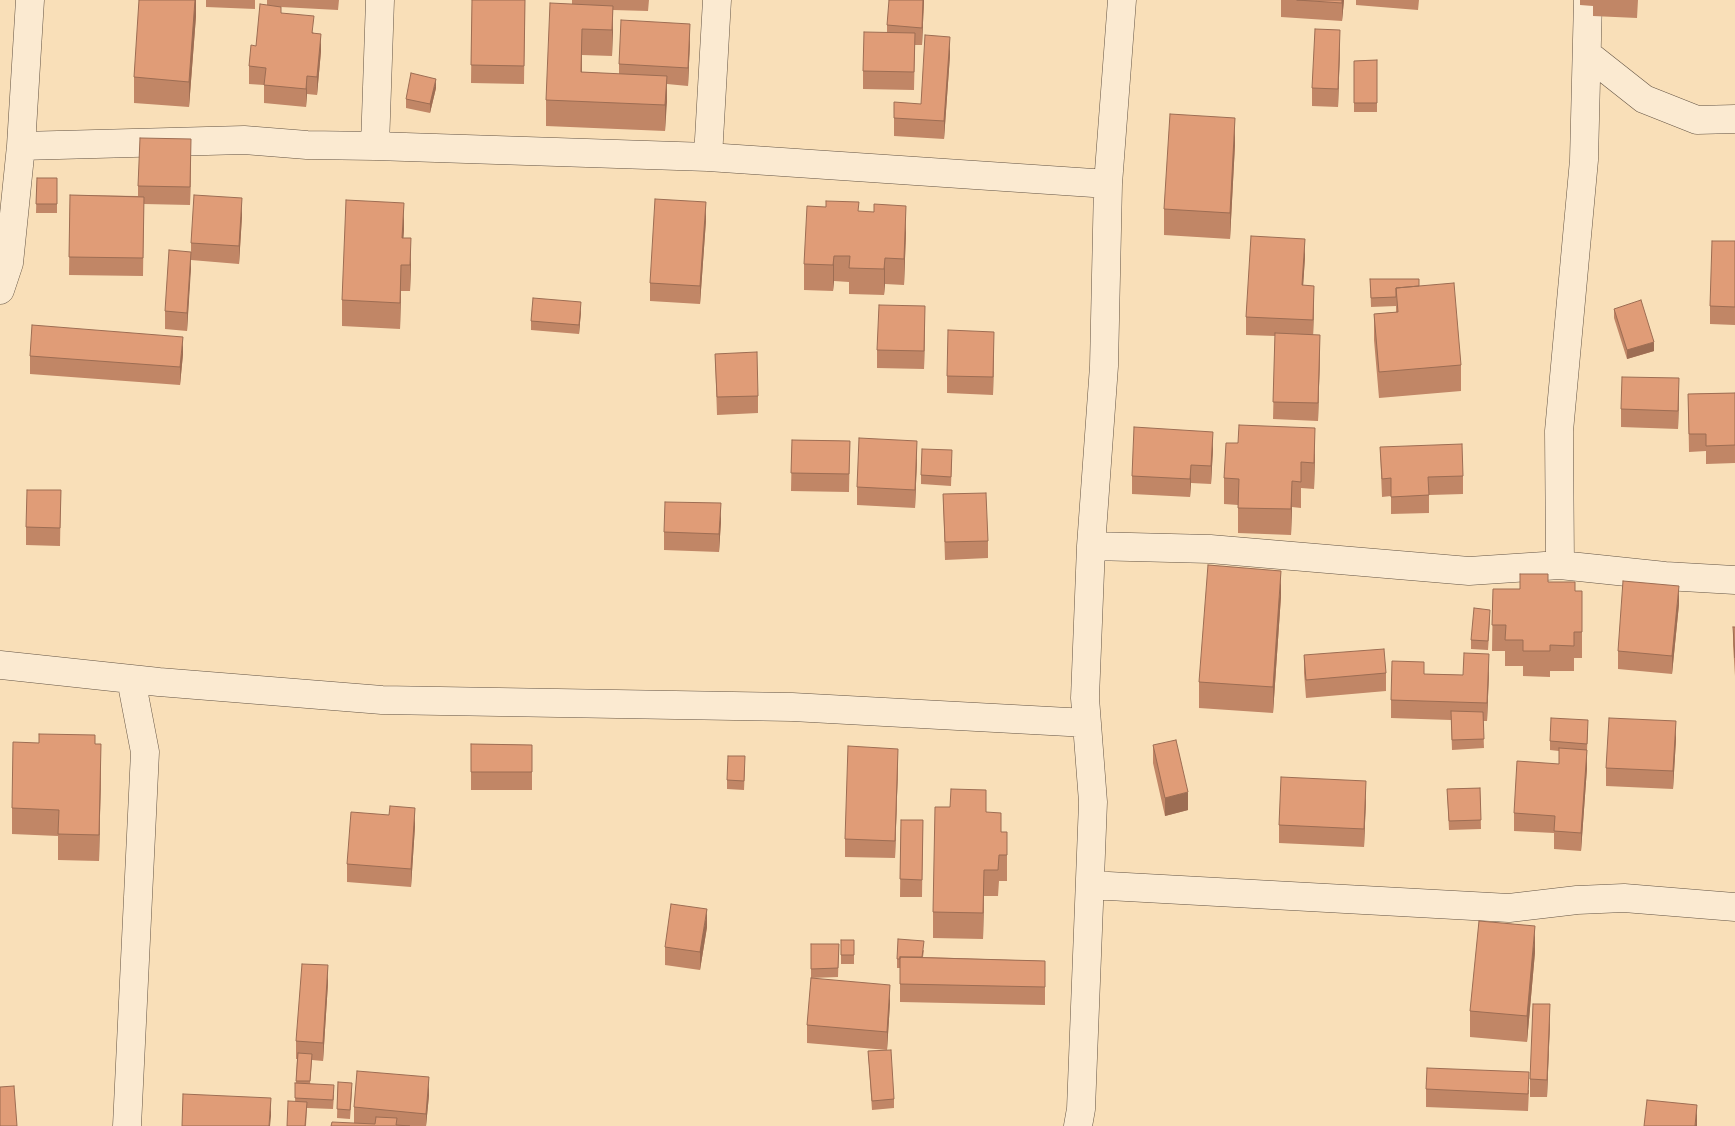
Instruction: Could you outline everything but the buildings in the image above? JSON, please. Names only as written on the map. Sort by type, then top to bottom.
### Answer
[{"type":"street","points":[[0,290],[9,263],[21,146],[30,0]]},
{"type":"street","points":[[376,146],[380,0]]},
{"type":"street","points":[[708,157],[717,0]]},
{"type":"street","points":[[1078,1126],[1081,1109],[1093,802],[1085,698],[1091,546],[1104,366],[1108,184],[1122,0]]},
{"type":"street","points":[[1560,565],[1559,431],[1584,160],[1588,0]]},
{"type":"street","points":[[1587,54],[1644,99],[1697,120],[1735,119]]},
{"type":"street","points":[[21,146],[244,140],[307,145],[708,157],[1108,184]]},
{"type":"street","points":[[1091,546],[1210,549],[1469,571],[1560,565],[1664,576],[1735,580]]},
{"type":"street","points":[[0,665],[131,679],[382,700],[792,707],[1087,723]]},
{"type":"street","points":[[127,1126],[145,752],[131,679]]},
{"type":"street","points":[[1090,885],[1509,908],[1577,900],[1624,898],[1735,907]]}]
